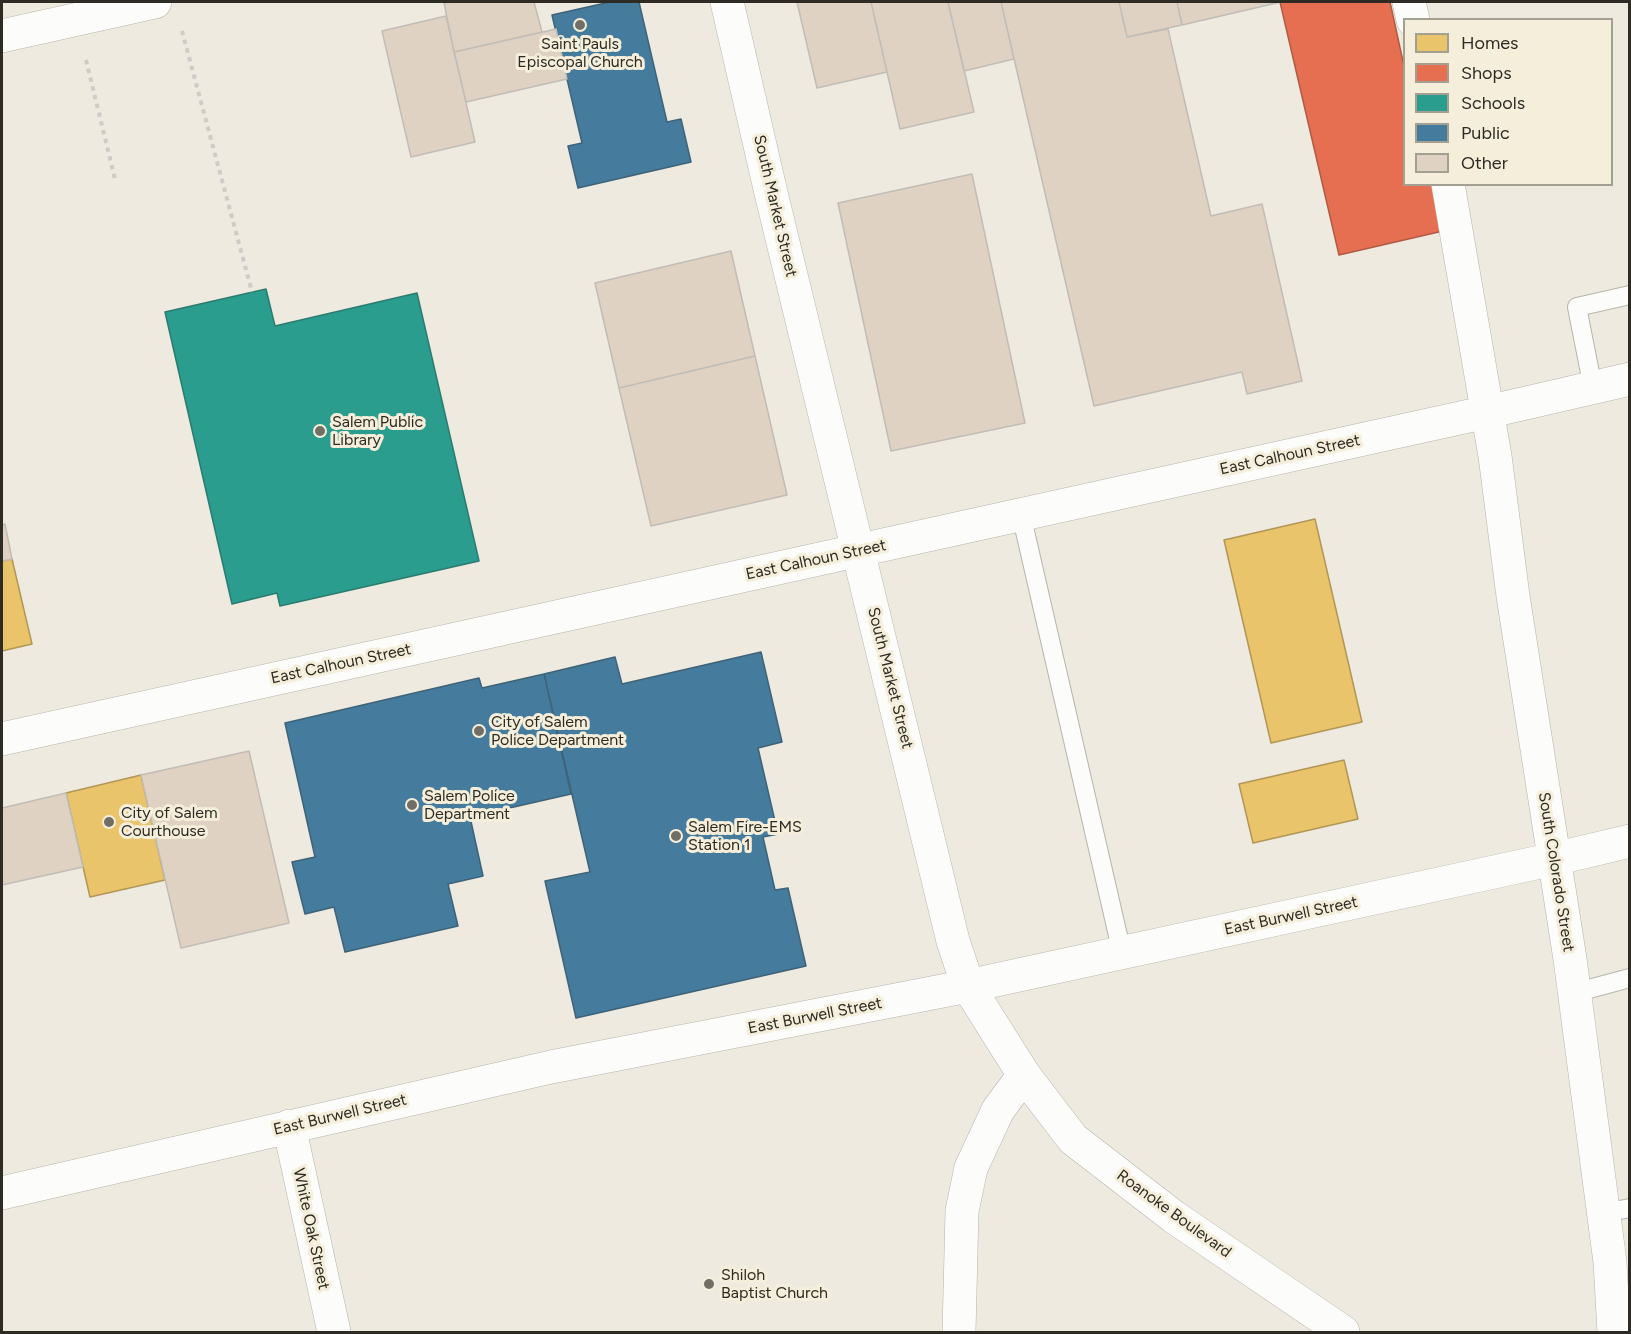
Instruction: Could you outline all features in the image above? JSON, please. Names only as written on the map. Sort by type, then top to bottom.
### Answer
[{"type":"street","points":[[2,36],[67,14],[155,2]]},
{"type":"street","name":"South Market Street","points":[[727,2],[953,941],[968,986],[1024,1075]]},
{"type":"street","points":[[1410,2],[1413,18]]},
{"type":"street","name":"South Colorado Street","points":[[1450,192],[1495,456],[1513,596],[1574,993],[1616,1210],[1610,1262],[1614,1332]]},
{"type":"street","name":"East Calhoun Street","points":[[2,739],[1629,379]]},
{"type":"street","name":"East Burwell Street","points":[[2,1193],[551,1067],[968,986],[1629,841]]},
{"type":"street","points":[[959,1332],[962,1210],[971,1168],[998,1110],[1024,1075]]},
{"type":"street","name":"Roanoke Boulevard","points":[[1024,1075],[1073,1139],[1174,1217],[1343,1332]]},
{"type":"street","name":"White Oak Street","points":[[289,1126],[334,1332]]},
{"type":"lane","points":[[1593,388],[1577,307],[1629,295]]},
{"type":"lane","points":[[1021,514],[1122,953]]},
{"type":"lane","points":[[1574,993],[1629,978]]},
{"type":"path","points":[[67,14],[115,179]]},
{"type":"path","points":[[180,24],[252,292]]},
{"type":"building: Homes","points":[[1315,519],[1362,722],[1271,743],[1224,540]]},
{"type":"building: Homes","points":[[12,559],[32,644],[2,651],[2,561]]},
{"type":"building: Homes","points":[[1344,760],[1358,819],[1253,843],[1239,784]]},
{"type":"building: Homes","points":[[141,775],[165,880],[90,897],[66,793]]},
{"type":"building: Shops","points":[[1280,2],[1390,2],[1403,61],[1403,186],[1432,186],[1443,231],[1339,255]]},
{"type":"building: Schools","name":"Salem Public Library","points":[[266,289],[275,326],[417,293],[479,561],[280,606],[277,593],[232,604],[165,312]]},
{"type":"building: Public","points":[[610,2],[639,2],[667,122],[681,119],[691,162],[578,188],[568,146],[582,143],[552,15]]},
{"type":"building: Public","name":"Salem Fire-EMS Station 1","points":[[761,652],[782,742],[758,748],[778,834],[763,837],[775,890],[788,888],[806,966],[576,1018],[545,881],[590,872],[544,674],[615,657],[622,684]]},
{"type":"building: Public","name":"Salem Police Department","points":[[544,674],[571,794],[470,817],[483,876],[448,884],[458,926],[345,952],[334,907],[305,914],[292,862],[315,857],[285,723],[479,678],[482,688]]},
{"type":"building: Other","points":[[534,2],[542,32],[454,52],[444,3]]},
{"type":"building: Other","points":[[797,2],[871,2],[887,72],[817,88]]},
{"type":"building: Other","points":[[871,2],[948,2],[974,112],[900,129]]},
{"type":"building: Other","points":[[948,2],[1001,2],[1014,59],[964,71]]},
{"type":"building: Other","points":[[1001,2],[1119,2],[1127,37],[1168,29],[1211,216],[1262,204],[1302,381],[1247,394],[1242,372],[1094,406]]},
{"type":"building: Other","points":[[1119,2],[1177,2],[1182,25],[1127,37]]},
{"type":"building: Other","points":[[1177,2],[1281,2],[1182,25]]},
{"type":"building: Other","points":[[446,16],[475,142],[411,157],[382,31]]},
{"type":"building: Other","points":[[556,29],[567,79],[466,102],[454,52]]},
{"type":"building: Other","points":[[972,174],[1025,423],[891,451],[838,203]]},
{"type":"building: Other","points":[[731,251],[755,356],[619,388],[595,283]]},
{"type":"building: Other","points":[[755,356],[787,495],[651,526],[619,388]]},
{"type":"building: Other","points":[[5,524],[12,559],[2,561],[2,525]]},
{"type":"building: Other","points":[[249,751],[289,923],[181,948],[141,775]]},
{"type":"building: Other","points":[[66,793],[83,867],[2,885],[2,808]]},
{"type":"place","name":"Saint Pauls Episcopal Church","points":[[580,25]]},
{"type":"place","name":"Salem Public Library","points":[[320,431]]},
{"type":"place","name":"City of Salem Police Department","points":[[479,731]]},
{"type":"place","name":"Salem Police Department","points":[[412,805]]},
{"type":"place","name":"City of Salem Courthouse","points":[[109,822]]},
{"type":"place","name":"Salem Fire-EMS Station 1","points":[[676,836]]},
{"type":"place","name":"Shiloh Baptist Church","points":[[709,1284]]}]
